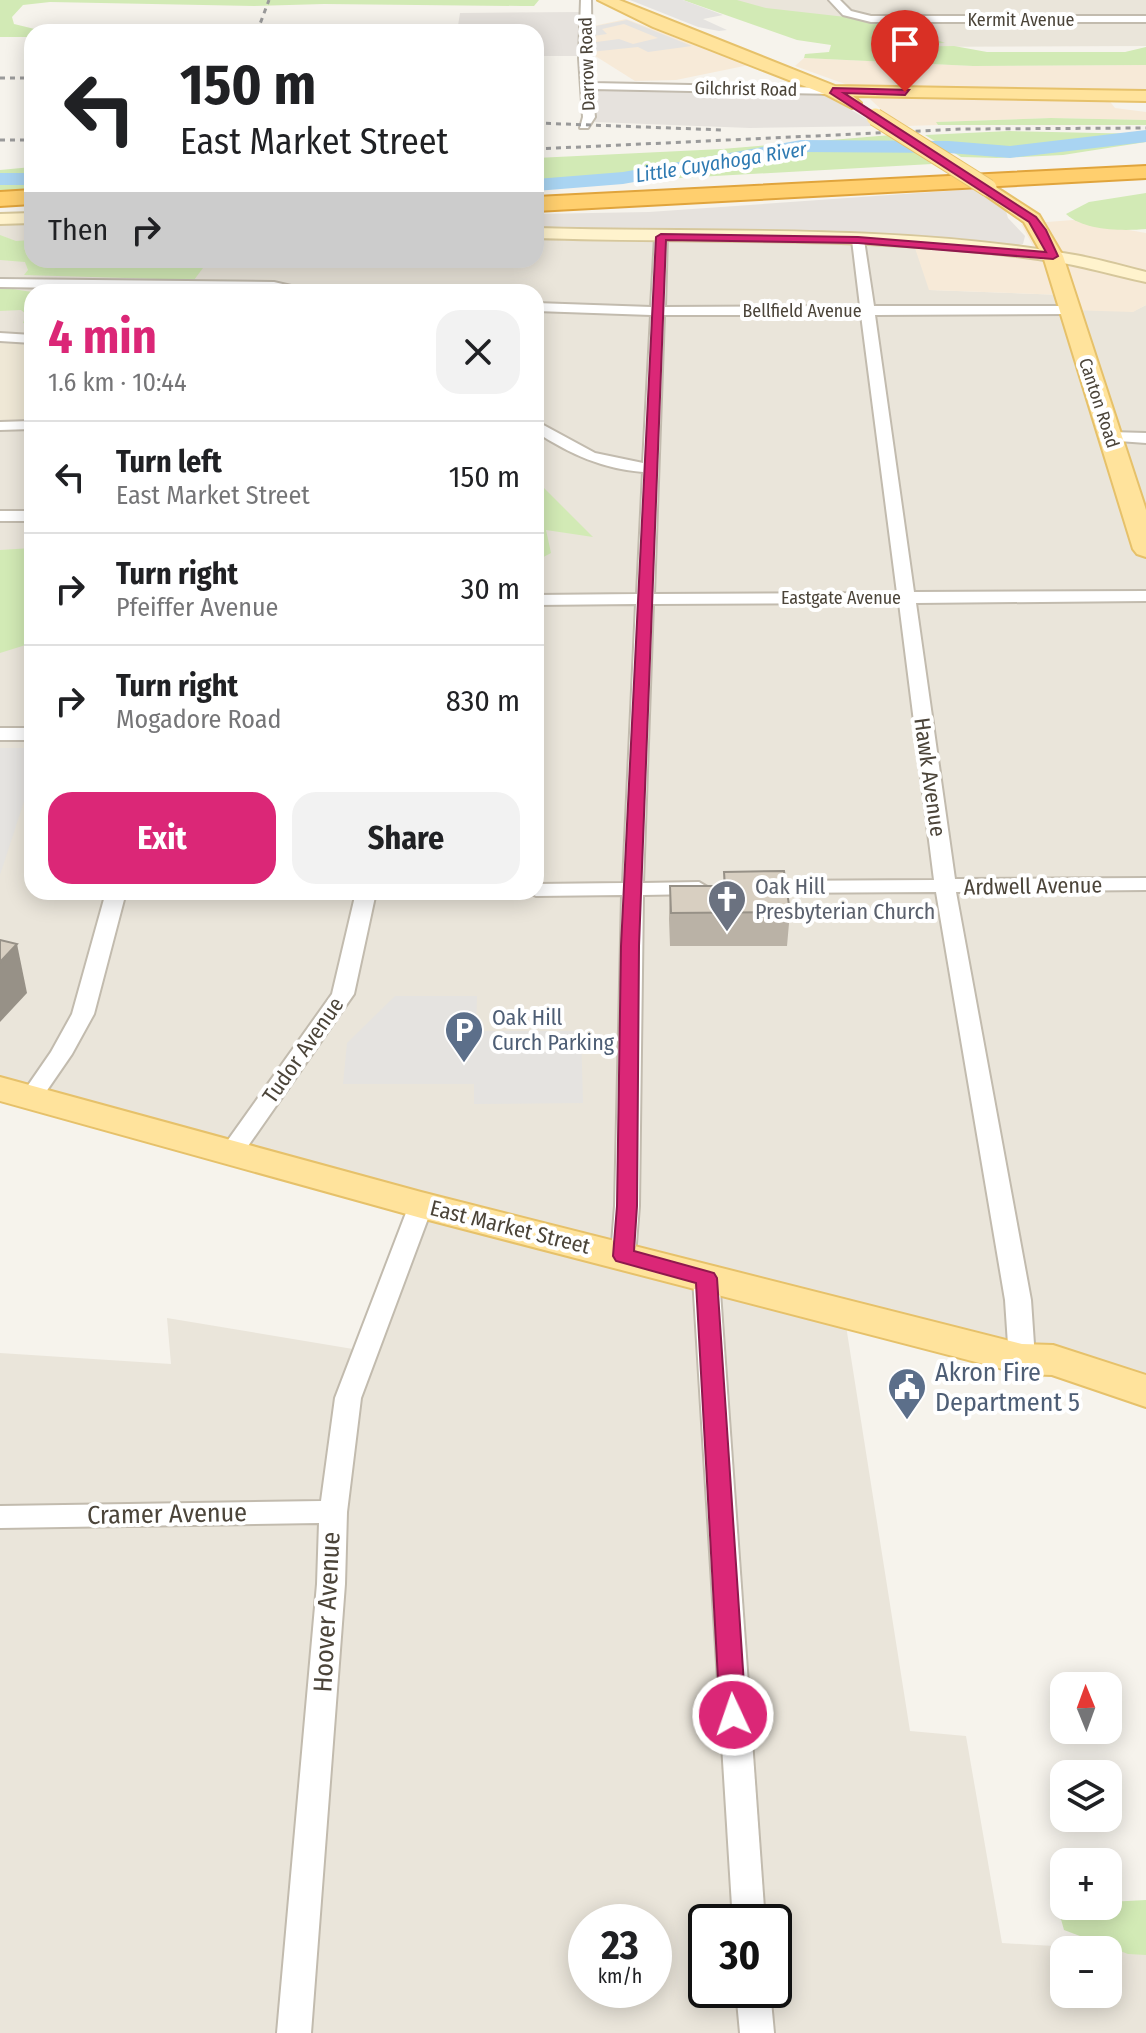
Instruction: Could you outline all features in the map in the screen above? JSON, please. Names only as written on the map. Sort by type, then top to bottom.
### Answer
[{"type":"highway","points":[[880,179],[1146,154]]},
{"type":"highway","points":[[544,194],[880,179],[1146,163]]},
{"type":"highway","points":[[544,204],[1146,172]]},
{"type":"highway","points":[[0,199],[24,198]]},
{"type":"highway","points":[[0,209],[24,208]]},
{"type":"main road","points":[[606,0],[650,21],[833,91]]},
{"type":"main road","name":"Gilchrist Road","points":[[833,91],[1146,96]]},
{"type":"main road","name":"Canton Road","points":[[833,91],[988,188],[1032,219],[1041,230],[1053,256],[1146,549]]},
{"type":"main road","name":"East Market Street","points":[[16,1093],[421,1205],[1022,1359],[1053,1360],[1146,1391]]},
{"type":"main road","name":"East Market Street","points":[[1022,1359],[1047,1375],[1146,1413]]},
{"type":"street","name":"Darrow Road","points":[[584,126],[589,117],[586,0]]},
{"type":"street","name":"Kermit Avenue","points":[[834,0],[838,7],[852,15],[895,20],[1146,19]]},
{"type":"street","points":[[1139,5],[1146,19]]},
{"type":"street","name":"Gilchrist Road","points":[[587,86],[833,91]]},
{"type":"street","points":[[0,219],[24,218]]},
{"type":"street","points":[[544,233],[858,240],[1053,256],[1146,277]]},
{"type":"street","points":[[623,1256],[627,1206],[633,889],[661,237]]},
{"type":"street","name":"Hawk Avenue","points":[[858,240],[908,597],[932,796],[948,886],[951,927],[1018,1300],[1022,1359]]},
{"type":"street","points":[[0,283],[91,284]]},
{"type":"street","name":"Bellfield Avenue","points":[[544,307],[659,311],[1069,310]]},
{"type":"street","points":[[0,337],[24,338]]},
{"type":"street","points":[[0,426],[24,425]]},
{"type":"street","points":[[544,430],[592,459],[615,465],[651,468]]},
{"type":"street","points":[[1110,437],[1146,438]]},
{"type":"street","points":[[0,516],[24,516]]},
{"type":"street","name":"Eastgate Avenue","points":[[544,600],[1146,596]]},
{"type":"street","points":[[0,734],[24,734]]},
{"type":"street","name":"Ardwell Avenue","points":[[544,890],[1146,884]]},
{"type":"street","points":[[16,1093],[61,1054],[83,1014],[114,900]]},
{"type":"street","name":"Tudor Avenue","points":[[231,1153],[343,994],[364,900]]},
{"type":"street","name":"Hoover Avenue","points":[[294,2033],[331,1584],[333,1512],[348,1398],[421,1205]]},
{"type":"street","points":[[706,1278],[748,1904]]},
{"type":"street","name":"Cramer Avenue","points":[[0,1517],[333,1512]]},
{"type":"street","points":[[755,2008],[757,2033]]},
{"type":"shaded area","points":[[630,0],[683,0],[723,15],[703,19],[727,30],[698,27]]},
{"type":"shaded area","points":[[730,0],[1146,0],[1146,46],[881,47]]},
{"type":"shaded area","points":[[585,12],[584,56],[544,56],[544,24],[458,24],[460,13]]},
{"type":"shaded area","points":[[626,19],[749,65],[676,80],[635,81],[589,52],[589,27]]},
{"type":"shaded area","points":[[627,20],[692,46],[648,52],[638,47],[590,52],[589,43],[619,39],[633,44],[658,38],[624,24],[602,29],[607,34],[593,36],[596,26]]},
{"type":"shaded area","points":[[804,58],[973,66],[1146,65],[1146,91],[856,88],[795,66]]},
{"type":"shaded area","points":[[591,88],[820,92],[879,126],[750,128],[595,122]]},
{"type":"shaded area","points":[[883,95],[1108,99],[1115,108],[1146,112],[1146,120],[1051,118],[907,126],[886,114],[870,99]]},
{"type":"shaded area","points":[[975,189],[1005,208],[1008,218],[1025,236],[1023,244],[1011,247],[544,230],[544,214],[649,212]]},
{"type":"shaded area","points":[[24,218],[24,268],[544,268],[544,233],[914,244],[930,290],[1065,295],[1132,312],[1146,305],[1146,1391],[844,1313],[910,1731],[966,1736],[1002,1943],[1050,1946],[1050,2008],[1122,2008],[1122,1936],[1115,1936],[1146,1931],[1146,2033],[0,2033],[0,1353],[171,1364],[167,1318],[365,1351],[421,1205],[0,1089],[0,219]]},
{"type":"shaded area","points":[[1073,220],[1146,233],[1146,305],[1133,312],[1069,310],[1065,295],[929,290],[914,245],[1039,257],[1021,224]]},
{"type":"shaded area","points":[[0,340],[24,341],[24,421],[0,422]]},
{"type":"shaded area","points":[[0,748],[24,748],[24,802],[0,875]]},
{"type":"shaded area","name":"Oak Hill Curch Parking","points":[[395,996],[477,996],[476,1031],[581,1031],[583,1103],[474,1104],[474,1084],[343,1084],[347,1043]]},
{"type":"green space","points":[[0,0],[539,0],[534,6],[50,2],[23,5],[12,17],[14,24],[24,26],[24,37],[0,37]]},
{"type":"green space","points":[[683,0],[737,0],[766,8],[890,22],[945,43],[877,45],[881,47],[954,46],[987,52],[1125,52],[1146,47],[1146,65],[973,66],[804,58],[805,54],[829,52],[831,45],[797,40]]},
{"type":"green space","points":[[1051,118],[1146,120],[1146,125],[938,125],[936,122]]},
{"type":"green space","points":[[1009,131],[1146,134],[1146,142],[1063,155],[961,157],[925,135]]},
{"type":"green space","points":[[891,135],[932,164],[544,186],[544,158],[722,149]]},
{"type":"green space","points":[[24,168],[24,191],[0,192],[0,170]]},
{"type":"green space","points":[[1146,193],[1146,229],[1093,227],[1066,214],[1089,202]]},
{"type":"green space","points":[[0,235],[24,240],[24,262],[0,260]]},
{"type":"green space","points":[[203,268],[194,280],[24,275],[28,270]]},
{"type":"green space","points":[[0,287],[24,291],[24,312],[0,311]]},
{"type":"green space","points":[[544,488],[593,537],[546,530],[551,553],[544,557]]},
{"type":"green space","points":[[24,548],[24,646],[0,653],[0,550]]},
{"type":"green space","points":[[1146,1900],[1146,1955],[1122,1952],[1122,1936],[1080,1936],[1064,1930],[1061,1920],[1122,1920],[1122,1901]]},
{"type":"building","points":[[784,871],[790,912],[671,913],[670,886],[725,886],[724,872]]},
{"type":"building","points":[[0,940],[17,944],[0,962]]},
{"type":"waterway","name":"Little Cuyahoga River","points":[[544,184],[623,178],[801,146],[949,147],[1010,152],[1146,136]]},
{"type":"waterway","name":"Little Cuyahoga River","points":[[0,179],[24,179]]},
{"type":"railway","points":[[260,24],[269,0]]},
{"type":"railway","points":[[0,78],[24,78]]},
{"type":"railway","points":[[544,123],[724,130]]},
{"type":"railway","points":[[544,149],[963,129],[1146,128]]},
{"type":"railway","points":[[0,140],[24,140]]},
{"type":"place","name":"Oak Hill Presbyterian Church","points":[[727,933]]},
{"type":"place","name":"Oak Hill Curch Parking","points":[[464,1064]]},
{"type":"place","name":"Akron Fire Department 5","points":[[907,1421]]},
{"type":"route","points":[[733,1715],[706,1278],[623,1256],[627,1206],[630,946],[661,237],[819,238],[1053,256],[1032,219],[833,91],[905,92]]}]
